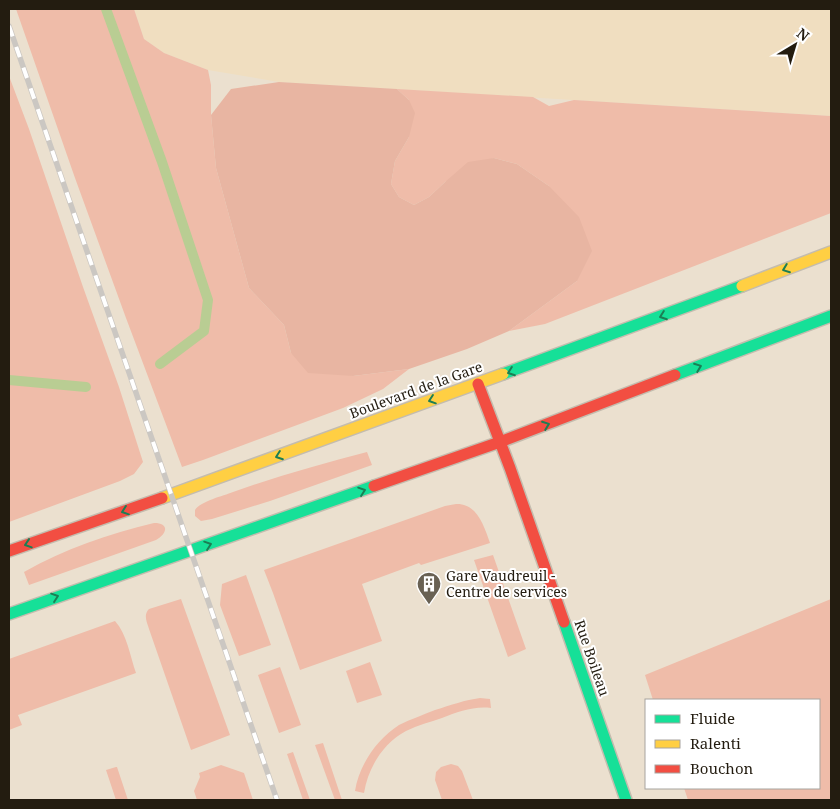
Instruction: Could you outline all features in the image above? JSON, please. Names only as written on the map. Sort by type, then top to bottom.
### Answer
[{"type":"main road","name":"Boulevard de la Gare","points":[[9,551],[171,495],[478,384],[831,252]]},
{"type":"main road","points":[[9,614],[500,442],[831,316]]},
{"type":"main road","name":"Rue Boileau","points":[[478,384],[510,468],[626,800]]},
{"type":"shaded area","points":[[16,9],[134,9],[144,39],[164,53],[208,70],[211,85],[211,115],[216,168],[249,288],[284,325],[291,353],[353,376],[409,369],[383,389],[343,408],[182,467],[75,178]]},
{"type":"shaded area","points":[[134,9],[831,9],[831,116],[279,82],[208,70],[164,53],[144,39]]},
{"type":"shaded area","points":[[9,76],[119,387],[143,462],[134,474],[120,481],[9,522]]},
{"type":"shaded area","points":[[279,82],[397,89],[409,100],[415,113],[409,137],[395,161],[391,184],[399,197],[414,205],[429,197],[468,162],[494,158],[517,164],[549,186],[579,217],[592,251],[577,281],[509,331],[467,349],[409,369],[353,376],[308,373],[291,353],[284,325],[249,288],[216,168],[211,115],[231,89]]},
{"type":"shaded area","points":[[397,89],[533,97],[549,106],[574,100],[831,116],[831,213],[545,324],[509,331],[577,281],[549,186],[517,164],[494,158],[445,182],[429,197],[414,205],[399,197],[391,184],[395,161],[409,137],[409,100]]},
{"type":"shaded area","points":[[367,452],[372,465],[212,519],[201,521],[195,516],[195,510],[198,507],[213,499],[283,475]]},
{"type":"shaded area","points":[[456,504],[469,507],[474,511],[482,523],[490,543],[421,565],[419,563],[362,584],[382,641],[300,670],[264,570],[445,506]]},
{"type":"shaded area","points":[[159,523],[165,527],[163,535],[156,540],[29,585],[24,572],[55,556],[120,532]]},
{"type":"shaded area","points":[[493,555],[526,649],[508,657],[474,560]]},
{"type":"shaded area","points":[[246,575],[271,645],[239,656],[220,605],[222,584]]},
{"type":"shaded area","points":[[181,599],[230,735],[191,750],[146,619],[149,609]]},
{"type":"shaded area","points":[[831,599],[831,800],[688,800],[684,789],[820,789],[820,699],[653,699],[645,675]]},
{"type":"shaded area","points":[[115,621],[125,639],[136,673],[18,715],[22,725],[9,730],[9,659]]},
{"type":"shaded area","points":[[370,662],[382,695],[357,703],[346,671]]},
{"type":"shaded area","points":[[280,667],[301,725],[279,733],[258,675]]},
{"type":"shaded area","points":[[480,698],[490,699],[491,708],[478,708],[460,712],[415,727],[398,736],[390,742],[378,757],[369,774],[364,793],[355,791],[360,772],[376,745],[399,725],[435,710]]},
{"type":"shaded area","points":[[323,743],[342,800],[335,800],[315,745]]},
{"type":"shaded area","points":[[293,752],[310,800],[303,800],[287,754]]},
{"type":"shaded area","points":[[451,764],[458,766],[462,771],[473,800],[442,800],[435,780],[436,772],[441,767]]},
{"type":"shaded area","points":[[221,765],[244,773],[253,800],[197,800],[194,791],[200,777],[199,773]]},
{"type":"shaded area","points":[[117,767],[128,800],[116,800],[106,770]]},
{"type":"waterway","points":[[106,9],[162,162],[208,300],[204,331],[160,364]]},
{"type":"waterway","points":[[9,380],[86,387]]},
{"type":"railway","points":[[9,26],[277,800]]},
{"type":"traffic: fast","points":[[503,374],[742,286]]},
{"type":"traffic: fast","points":[[675,375],[831,316]]},
{"type":"traffic: fast","points":[[9,614],[374,486]]},
{"type":"traffic: fast","points":[[564,622],[626,800]]},
{"type":"traffic: slow","points":[[742,286],[831,252]]},
{"type":"traffic: slow","points":[[162,498],[503,374]]},
{"type":"traffic: jam","points":[[374,486],[500,442],[675,375]]},
{"type":"traffic: jam","points":[[478,384],[510,468],[564,622]]},
{"type":"traffic: jam","points":[[9,551],[162,498]]},
{"type":"place","name":"Gare Vaudreuil - Centre de services","points":[[429,605]]}]
